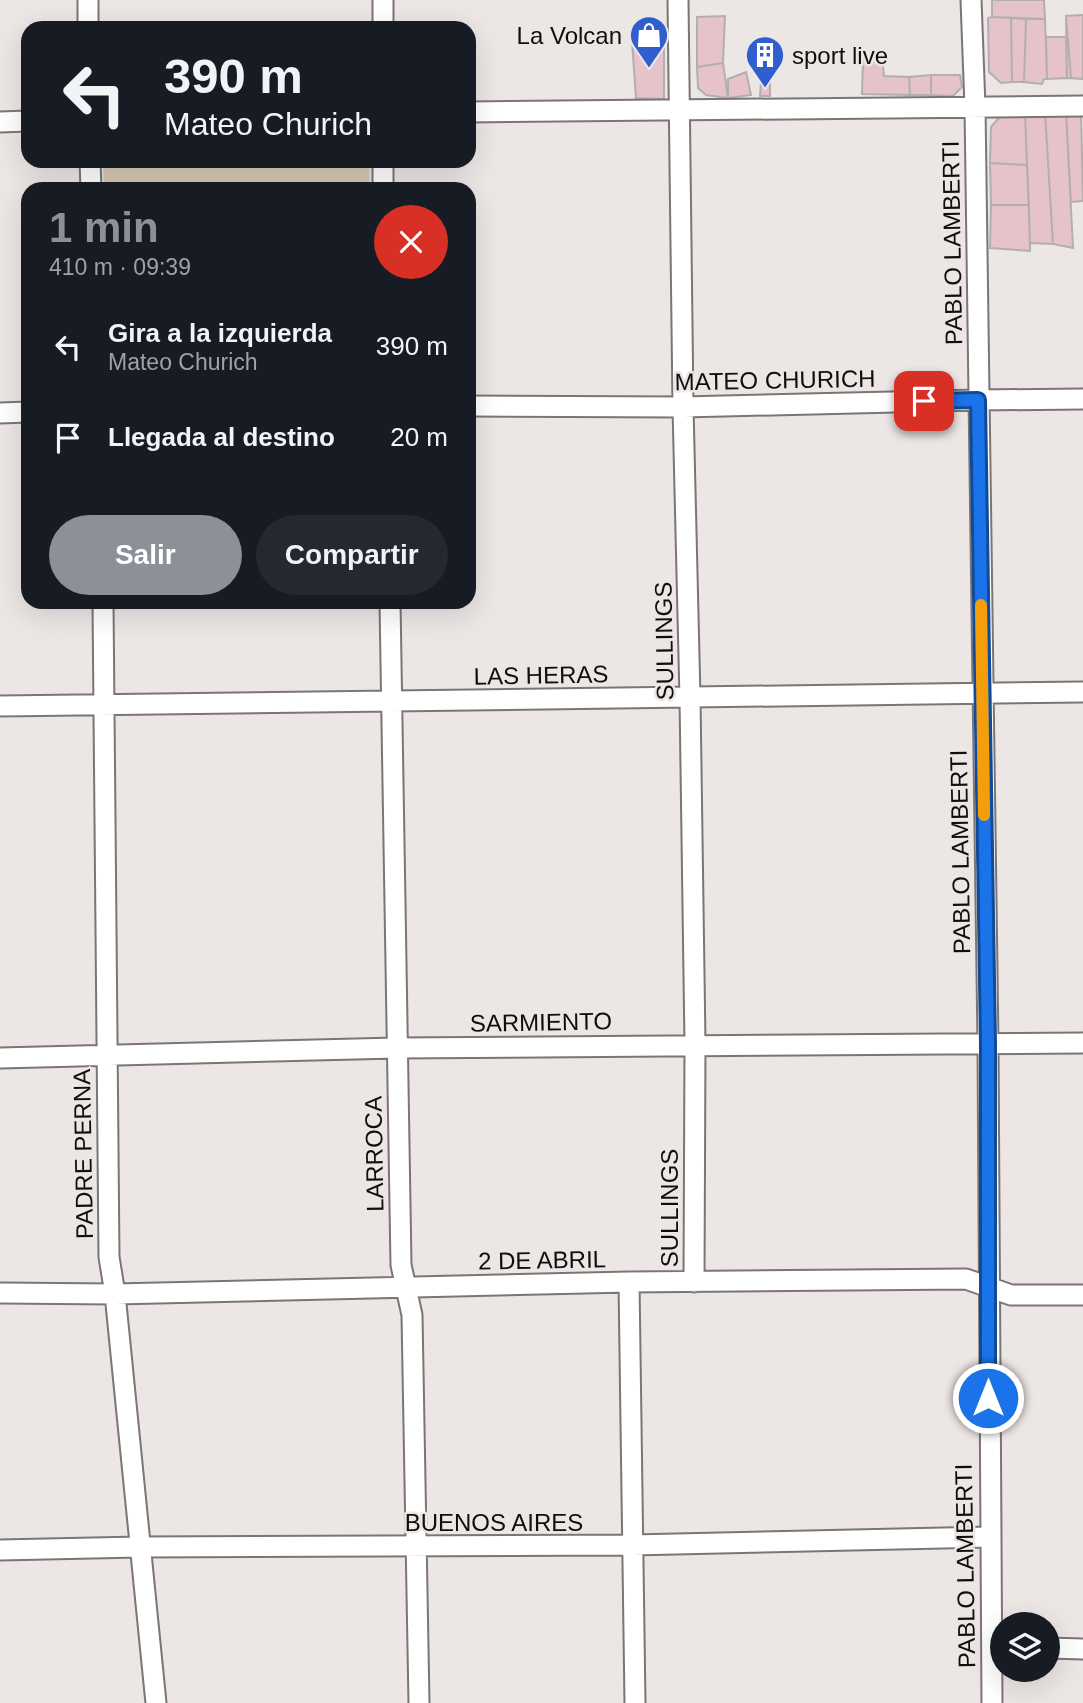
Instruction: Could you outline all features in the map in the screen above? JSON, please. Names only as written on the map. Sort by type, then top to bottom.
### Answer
[{"type":"street","points":[[88,0],[88,21]]},
{"type":"street","points":[[383,0],[383,21]]},
{"type":"street","name":"SULLINGS","points":[[678,0],[695,1044],[694,1282]]},
{"type":"street","name":"PABLO LAMBERTI","points":[[971,0],[975,107],[988,1044],[989,1540],[994,1612]]},
{"type":"street","points":[[476,112],[1083,106]]},
{"type":"street","points":[[0,122],[21,121]]},
{"type":"street","name":"MATEO CHURICH","points":[[476,406],[683,407],[1083,399]]},
{"type":"street","points":[[0,413],[21,412]]},
{"type":"street","name":"PADRE PERNA","points":[[103,609],[109,1257],[156,1703]]},
{"type":"street","name":"LARROCA","points":[[390,609],[401,1265],[412,1315],[419,1703]]},
{"type":"street","name":"LAS HERAS","points":[[0,706],[1083,692]]},
{"type":"street","name":"SARMIENTO","points":[[0,1058],[396,1048],[1083,1043]]},
{"type":"street","name":"2 DE ABRIL","points":[[0,1293],[115,1294],[629,1282],[966,1279],[1011,1295],[1083,1295]]},
{"type":"street","name":"SULLINGS","points":[[629,1282],[635,1703]]},
{"type":"street","name":"BUENOS AIRES","points":[[0,1550],[989,1540]]},
{"type":"street","points":[[1060,1648],[1083,1649]]},
{"type":"street","name":"PABLO LAMBERTI","points":[[992,1703],[994,1682]]},
{"type":"shaded area","points":[[103,168],[369,168],[370,182],[104,182]]},
{"type":"building","points":[[992,0],[1044,0],[1045,19],[992,17]]},
{"type":"building","points":[[1083,15],[1083,79],[1067,78],[1066,16]]},
{"type":"building","points":[[1083,15],[1083,79],[1071,78],[1066,16]]},
{"type":"building","points":[[725,16],[723,63],[697,67],[697,17]]},
{"type":"building","points":[[988,18],[1011,18],[1012,82],[1001,83],[989,72]]},
{"type":"building","points":[[1011,18],[1026,19],[1024,82],[1012,82]]},
{"type":"building","points":[[1026,19],[1045,19],[1047,79],[1044,79],[1042,84],[1024,82]]},
{"type":"building","points":[[1046,37],[1066,37],[1067,78],[1047,79]]},
{"type":"building","name":"La Volcan","points":[[664,40],[664,99],[636,98],[632,41]]},
{"type":"building","points":[[882,57],[884,76],[909,77],[910,95],[862,94],[863,61]]},
{"type":"building","points":[[723,63],[728,98],[706,95],[698,88],[697,67]]},
{"type":"building","points":[[746,72],[751,95],[728,98],[728,79]]},
{"type":"building","points":[[931,75],[960,75],[962,87],[953,96],[931,95]]},
{"type":"building","points":[[931,75],[931,95],[910,95],[909,77]]},
{"type":"building","name":"sport live","points":[[770,81],[770,96],[760,96],[761,82]]},
{"type":"building","points":[[1004,112],[1025,113],[1027,165],[990,163],[991,127]]},
{"type":"building","points":[[1045,112],[1066,112],[1073,248],[1053,244]]},
{"type":"building","points":[[1045,112],[1053,244],[1030,243],[1025,113]]},
{"type":"building","points":[[1066,112],[1081,112],[1083,201],[1071,202]]},
{"type":"building","points":[[990,163],[1027,165],[1029,205],[991,205]]},
{"type":"building","points":[[991,205],[1029,205],[1030,251],[990,248]]},
{"type":"slow traffic","points":[[981,605],[984,815]]},
{"type":"place","name":"La Volcan","points":[[649,69]]},
{"type":"place","name":"sport live","points":[[765,89]]},
{"type":"route","points":[[924,401],[978,400],[988,1044],[988,1398]]}]
